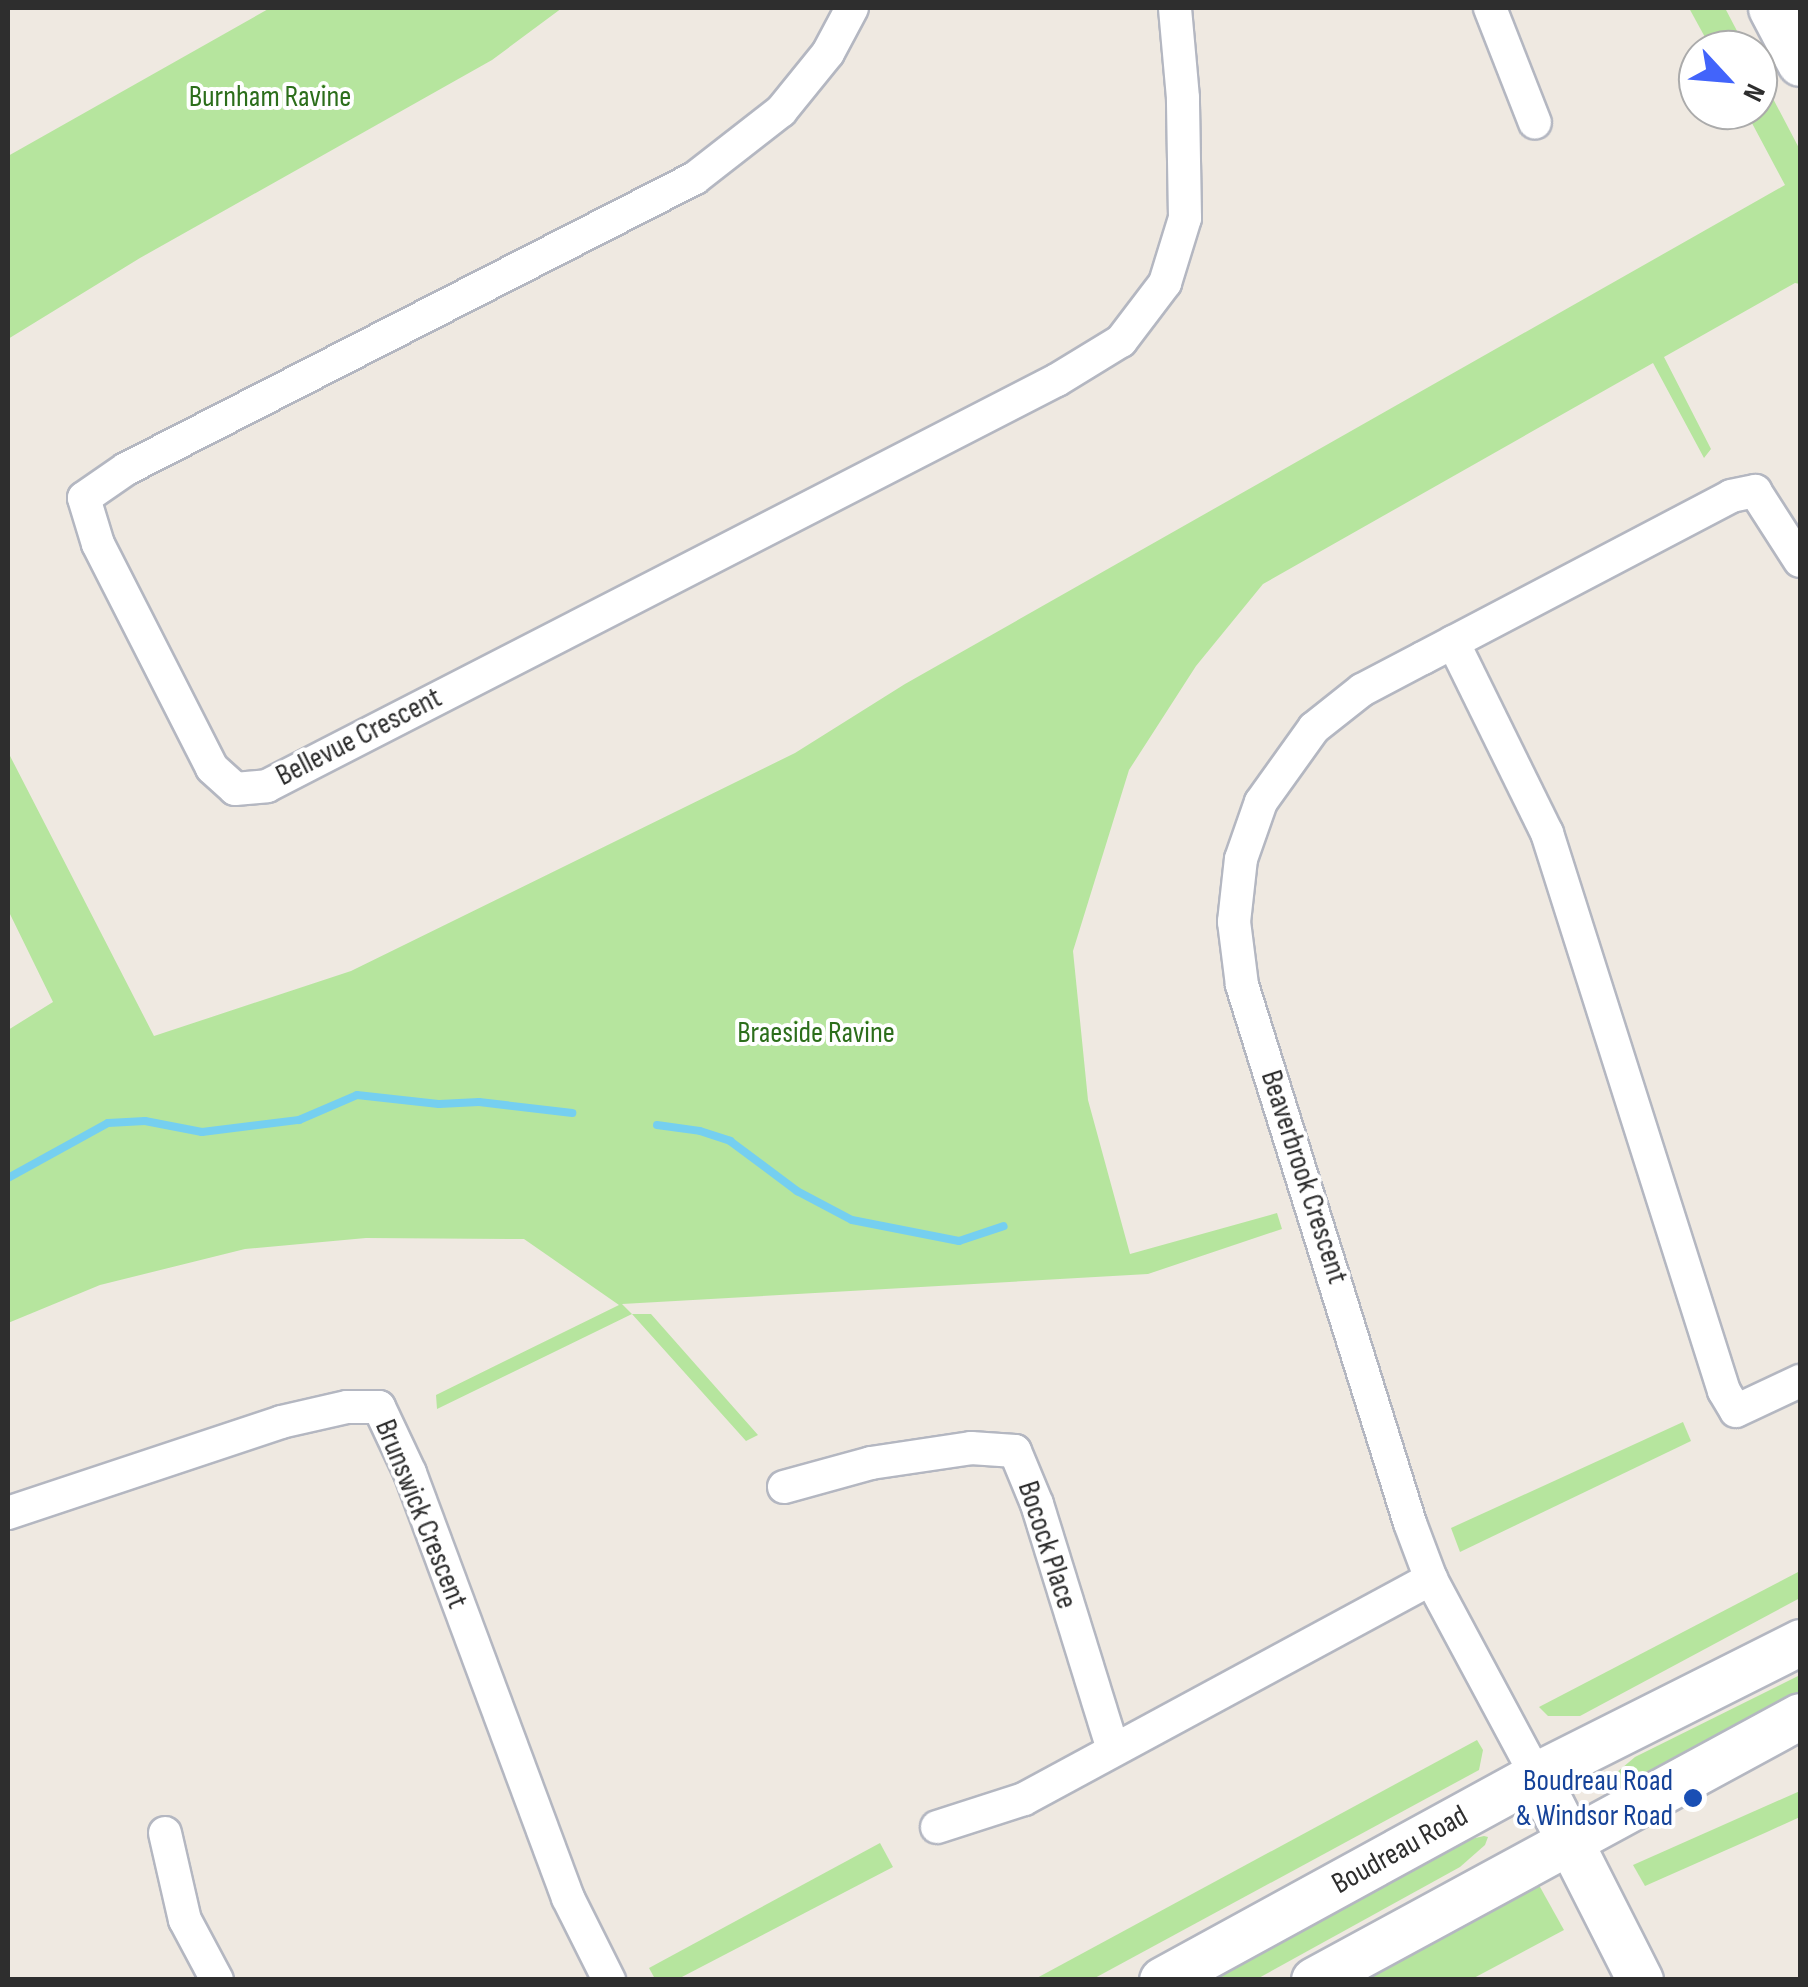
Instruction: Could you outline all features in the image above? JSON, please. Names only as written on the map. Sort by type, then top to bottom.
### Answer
[{"type":"main road","points":[[1771,8],[1799,58]]},
{"type":"main road","name":"Boudreau Road","points":[[1162,1980],[1536,1776],[1800,1642]]},
{"type":"main road","points":[[1314,1980],[1800,1716]]},
{"type":"main road","points":[[1536,1776],[1640,1980]]},
{"type":"street","name":"Bellevue Crescent","points":[[852,8],[807,82],[752,138],[710,168],[126,469],[84,498],[98,544],[212,768],[235,789],[266,786],[1056,380],[1121,341],[1165,283],[1185,218],[1184,98],[1174,8]]},
{"type":"street","points":[[1490,8],[1535,123]]},
{"type":"street","name":"Beaverbrook Crescent","points":[[1536,1776],[1431,1580],[1242,985],[1234,922],[1236,890],[1249,830],[1276,775],[1294,750],[1314,728],[1362,690],[1731,496],[1755,491],[1800,560]]},
{"type":"street","points":[[1452,642],[1551,846],[1724,1390],[1736,1411],[1800,1380]]},
{"type":"street","name":"Brunswick Crescent","points":[[8,1513],[281,1422],[347,1407],[379,1407],[410,1472],[560,1880],[609,1980]]},
{"type":"street","name":"Bocock Place","points":[[784,1487],[871,1462],[971,1448],[1015,1450],[1037,1504],[1113,1750]]},
{"type":"street","points":[[937,1827],[1024,1799],[1431,1580]]},
{"type":"street","points":[[166,1833],[184,1920],[218,1980]]},
{"type":"green space","name":"Burnham Ravine","points":[[270,8],[562,8],[492,60],[140,258],[8,339],[8,156]]},
{"type":"green space","points":[[1689,8],[1725,8],[1737,30],[1701,30]]},
{"type":"green space","name":"Braeside Ravine","points":[[1778,108],[1800,150],[1800,284],[1795,283],[1664,357],[1711,449],[1704,458],[1653,363],[1263,584],[1196,666],[1129,770],[1073,951],[1088,1100],[1130,1254],[1277,1213],[1282,1229],[1148,1274],[622,1304],[632,1314],[437,1409],[436,1395],[619,1305],[524,1239],[366,1238],[245,1249],[100,1285],[8,1323],[8,1030],[53,1002],[8,910],[8,752],[154,1036],[351,971],[795,753],[905,684],[1785,185],[1756,130],[1778,130]]},
{"type":"green space","points":[[632,1314],[651,1314],[758,1435],[746,1441]]},
{"type":"green space","points":[[1683,1422],[1691,1441],[1460,1552],[1451,1528]]},
{"type":"green space","points":[[1800,1571],[1800,1598],[1580,1716],[1548,1716],[1539,1707]]},
{"type":"green space","points":[[1800,1675],[1800,1700],[1621,1788],[1612,1787],[1616,1773],[1635,1757]]},
{"type":"green space","points":[[1477,1740],[1483,1750],[1479,1770],[1093,1979],[1035,1979]]},
{"type":"green space","points":[[1800,1791],[1800,1817],[1767,1832],[1645,1886],[1633,1865]]},
{"type":"green space","points":[[1488,1837],[1485,1845],[1460,1867],[1257,1979],[1199,1980],[1446,1845]]},
{"type":"green space","points":[[880,1843],[893,1867],[678,1979],[655,1979],[649,1968]]},
{"type":"green space","points":[[1528,1887],[1540,1887],[1564,1930],[1472,1979],[1348,1980]]},
{"type":"waterway","points":[[8,1178],[108,1123],[145,1121],[202,1132],[299,1120],[357,1095],[439,1104],[479,1102],[572,1113]]},
{"type":"waterway","points":[[657,1125],[700,1131],[730,1141],[797,1191],[852,1220],[959,1241],[1004,1226]]},
{"type":"place","name":"Boudreau Road & Windsor Road","points":[[1693,1798]]}]
